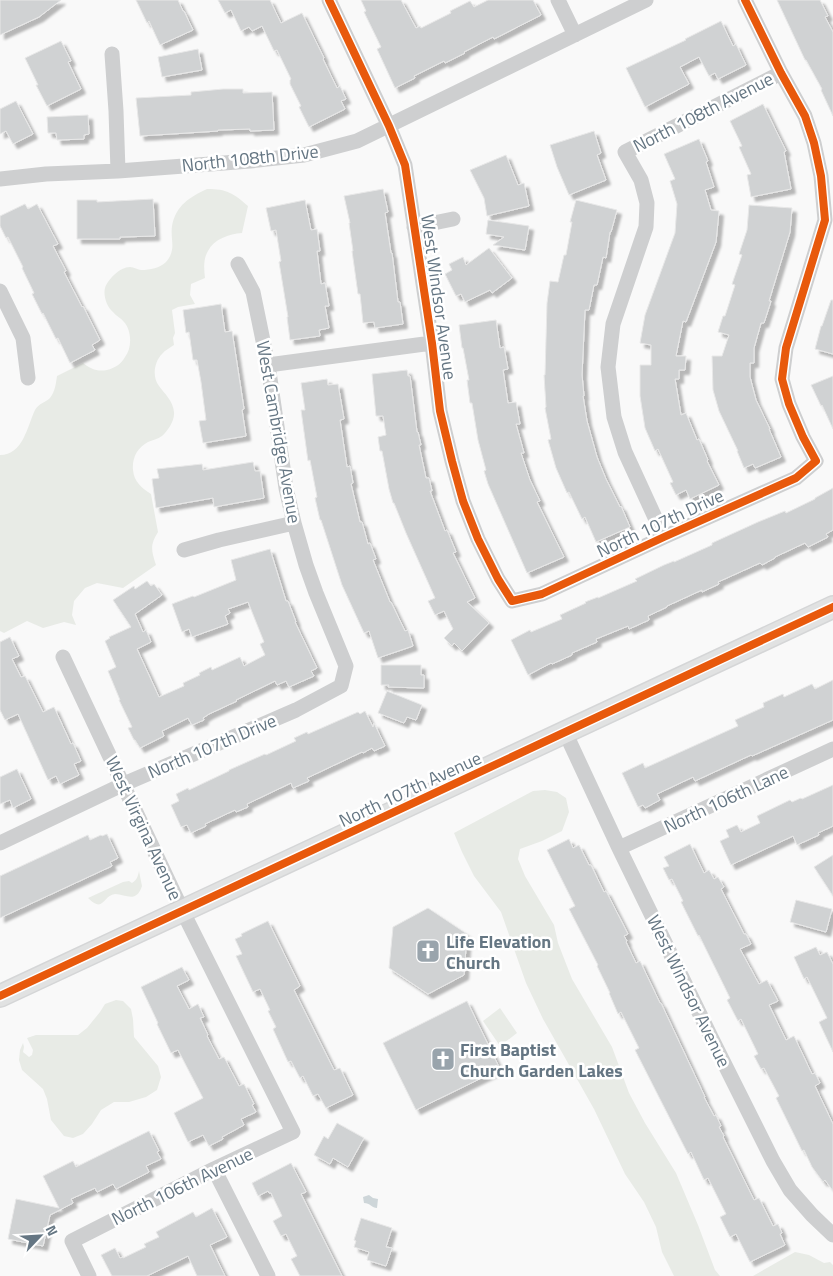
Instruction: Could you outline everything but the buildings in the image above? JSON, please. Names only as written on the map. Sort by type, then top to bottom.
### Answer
[{"type":"main road","name":"North 107th Avenue","points":[[0,996],[833,607]]},
{"type":"street","name":"West Windsor Avenue","points":[[329,0],[389,126],[405,165],[432,343],[440,411],[452,461],[463,500],[478,539],[498,579],[512,601]]},
{"type":"street","points":[[558,0],[576,35]]},
{"type":"street","name":"North 108th Drive","points":[[0,179],[46,174],[118,171],[250,161],[304,155],[358,141],[646,0]]},
{"type":"street","points":[[745,0],[804,116],[814,143],[829,220]]},
{"type":"street","points":[[112,54],[118,171]]},
{"type":"street","name":"North 108th Avenue","points":[[664,537],[625,452],[614,417],[608,367],[613,324],[646,227],[647,203],[641,180],[625,152],[781,73]]},
{"type":"street","name":"West Windsor Avenue","points":[[414,227],[452,219]]},
{"type":"street","name":"North 107th Drive","points":[[512,601],[542,594],[796,478],[816,461],[789,404],[782,379],[786,348],[829,220]]},
{"type":"street","name":"West Cambridge Avenue","points":[[238,264],[253,292],[268,365],[286,488],[294,523],[316,593],[346,666],[341,686]]},
{"type":"street","points":[[0,291],[23,338],[28,378]]},
{"type":"street","points":[[268,365],[432,343]]},
{"type":"street","points":[[184,550],[294,523]]},
{"type":"street","name":"West Virgina Avenue","points":[[63,657],[182,910],[293,1132]]},
{"type":"street","name":"North 107th Drive","points":[[0,843],[124,784],[296,710],[341,686]]},
{"type":"street","name":"West Windsor Avenue","points":[[565,732],[773,1161],[790,1190],[833,1235]]},
{"type":"street","name":"North 106th Lane","points":[[620,848],[833,749]]},
{"type":"street","name":"North 106th Avenue","points":[[89,1276],[72,1241],[293,1132]]},
{"type":"street","points":[[214,1170],[268,1276]]},
{"type":"shaded area","points":[[207,189],[229,193],[248,206],[242,233],[222,238],[214,243],[206,254],[205,278],[191,284],[190,295],[195,304],[172,310],[175,333],[173,338],[174,345],[159,357],[156,365],[155,378],[172,404],[173,418],[169,428],[162,436],[144,444],[138,450],[134,457],[133,466],[137,481],[151,494],[158,532],[152,548],[156,565],[123,588],[97,583],[85,588],[74,601],[72,615],[76,625],[64,622],[43,628],[27,621],[4,633],[0,631],[0,455],[8,454],[19,445],[36,408],[52,396],[57,376],[83,363],[94,370],[100,371],[120,364],[129,349],[130,335],[127,326],[107,304],[105,288],[112,277],[122,269],[131,267],[148,270],[164,264],[171,253],[172,226],[177,212],[180,207],[195,195]]},
{"type":"shaded area","points":[[533,791],[557,792],[566,798],[569,812],[562,831],[520,849],[518,859],[525,876],[554,925],[558,943],[572,979],[612,1047],[629,1093],[676,1173],[715,1270],[720,1276],[674,1276],[662,1252],[656,1227],[644,1202],[625,1174],[594,1109],[543,1019],[526,983],[501,912],[474,876],[454,833]]},
{"type":"shaded area","points":[[139,871],[142,886],[137,895],[130,897],[115,894],[100,904],[88,898],[123,882],[129,881],[132,883],[137,878]]},
{"type":"shaded area","points":[[116,1000],[123,1001],[131,1009],[134,1037],[158,1066],[161,1077],[157,1090],[146,1097],[129,1102],[114,1102],[101,1110],[83,1134],[73,1138],[64,1136],[51,1120],[43,1089],[22,1070],[19,1060],[20,1050],[23,1043],[23,1052],[29,1057],[32,1055],[33,1050],[27,1038],[36,1035],[78,1035],[87,1028],[105,1004]]},
{"type":"shaded area","points":[[500,1008],[517,1033],[500,1046],[483,1021]]},
{"type":"shaded area","points":[[369,1195],[378,1199],[377,1208],[364,1203],[363,1197]]},
{"type":"shaded area","points":[[795,1252],[809,1255],[824,1263],[830,1262],[833,1265],[833,1276],[753,1276]]},
{"type":"cycle path","points":[[329,0],[389,126],[405,165],[432,343],[440,411],[452,461],[463,501],[478,539],[498,579],[512,601],[542,594],[796,478],[816,461],[789,404],[782,379],[786,348],[825,220],[821,176],[814,143],[805,116],[781,73],[745,0]]},
{"type":"cycle path","points":[[0,996],[833,607]]},
{"type":"place","name":"Life Elevation Church","points":[[428,951]]},
{"type":"place","name":"First Baptist Church Garden Lakes","points":[[443,1059]]}]
